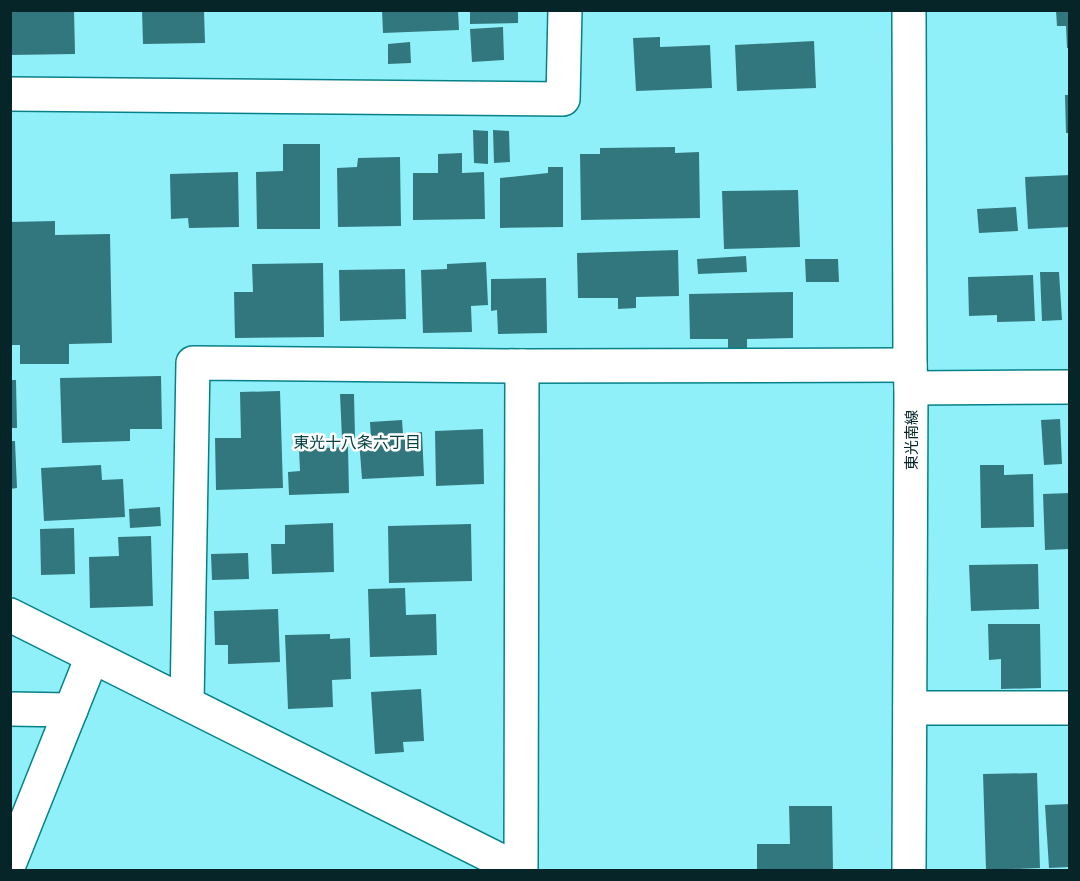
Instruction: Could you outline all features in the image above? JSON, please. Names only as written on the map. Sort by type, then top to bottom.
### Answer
[{"type":"street","points":[[10,94],[563,99],[565,10]]},
{"type":"street","name":"東光南線","points":[[909,10],[909,870]]},
{"type":"street","points":[[188,703],[193,363],[522,366],[910,377],[1070,387]]},
{"type":"street","points":[[10,615],[520,870],[522,366]]},
{"type":"street","points":[[10,861],[93,657]]},
{"type":"street","points":[[910,708],[1070,708]]},
{"type":"street","points":[[10,709],[71,710]]},
{"type":"building","points":[[10,10],[74,10],[75,54],[10,55]]},
{"type":"building","points":[[142,10],[204,10],[205,43],[143,44]]},
{"type":"building","points":[[382,10],[458,10],[459,30],[383,33]]},
{"type":"building","points":[[470,10],[518,10],[518,23],[470,24]]},
{"type":"building","points":[[1056,10],[1070,10],[1070,48],[1067,48],[1066,26],[1057,26]]},
{"type":"building","points":[[503,27],[504,60],[472,62],[470,29]]},
{"type":"building","points":[[660,37],[660,47],[710,45],[712,88],[636,91],[633,38]]},
{"type":"building","points":[[814,41],[816,88],[737,91],[735,45]]},
{"type":"building","points":[[410,42],[411,63],[388,64],[388,44]]},
{"type":"building","points":[[1065,95],[1070,95],[1070,133],[1066,133]]},
{"type":"building","points":[[473,130],[488,131],[488,164],[474,163]]},
{"type":"building","points":[[493,130],[509,131],[510,162],[494,163]]},
{"type":"building","points":[[283,144],[320,144],[320,229],[257,229],[256,172],[283,171]]},
{"type":"building","points":[[675,147],[675,153],[699,152],[700,218],[581,220],[580,154],[600,154],[600,148]]},
{"type":"building","points":[[462,153],[462,173],[484,172],[485,219],[413,220],[413,173],[438,173],[438,154]]},
{"type":"building","points":[[400,157],[401,226],[338,227],[337,168],[357,167],[358,158]]},
{"type":"building","points":[[548,167],[563,167],[563,227],[500,228],[500,178],[548,173]]},
{"type":"building","points":[[238,172],[239,227],[189,228],[188,218],[171,219],[170,174]]},
{"type":"building","points":[[1070,175],[1070,227],[1028,229],[1025,177]]},
{"type":"building","points":[[798,190],[800,247],[724,249],[722,191]]},
{"type":"building","points":[[1016,207],[1018,231],[979,233],[977,209]]},
{"type":"building","points":[[55,221],[55,235],[110,234],[112,343],[69,344],[69,364],[20,364],[20,345],[10,345],[10,222]]},
{"type":"building","points":[[678,250],[679,296],[636,297],[636,308],[618,309],[618,298],[578,298],[577,253]]},
{"type":"building","points":[[746,256],[747,272],[698,274],[697,259]]},
{"type":"building","points":[[805,259],[838,259],[839,282],[806,282]]},
{"type":"building","points":[[486,262],[488,305],[471,306],[472,332],[423,333],[421,270],[447,269],[447,264]]},
{"type":"building","points":[[323,263],[324,337],[235,338],[234,292],[253,292],[252,264]]},
{"type":"building","points":[[405,269],[406,319],[340,321],[339,270]]},
{"type":"building","points":[[1040,272],[1059,272],[1062,320],[1042,321]]},
{"type":"building","points":[[1033,275],[1035,321],[997,322],[997,315],[969,316],[968,277]]},
{"type":"building","points":[[546,278],[547,333],[498,334],[497,310],[491,311],[491,279]]},
{"type":"building","points":[[793,292],[793,338],[747,339],[747,352],[728,352],[728,339],[690,339],[689,294]]},
{"type":"building","points":[[161,376],[162,429],[130,429],[130,441],[62,443],[60,378]]},
{"type":"building","points":[[10,380],[16,380],[17,428],[10,428]]},
{"type":"building","points":[[280,391],[283,488],[216,490],[215,438],[241,438],[240,392]]},
{"type":"building","points":[[340,394],[354,394],[355,438],[342,439]]},
{"type":"building","points":[[1060,419],[1062,464],[1044,465],[1041,420]]},
{"type":"building","points":[[402,420],[403,434],[422,432],[424,476],[362,479],[359,440],[371,439],[370,422]]},
{"type":"building","points":[[483,429],[484,484],[436,486],[435,431]]},
{"type":"building","points":[[10,441],[15,441],[17,488],[10,489]]},
{"type":"building","points":[[348,447],[349,493],[289,495],[288,472],[300,471],[299,449]]},
{"type":"building","points":[[101,465],[102,480],[123,479],[125,517],[44,521],[41,468]]},
{"type":"building","points":[[980,465],[1004,465],[1004,475],[1033,474],[1034,527],[981,528]]},
{"type":"building","points":[[1070,493],[1070,549],[1045,550],[1043,494]]},
{"type":"building","points":[[160,507],[161,526],[130,528],[129,509]]},
{"type":"building","points":[[333,523],[334,572],[272,574],[271,544],[285,544],[285,525]]},
{"type":"building","points":[[471,524],[472,581],[389,583],[388,526]]},
{"type":"building","points":[[74,528],[75,574],[41,575],[40,529]]},
{"type":"building","points":[[151,536],[153,606],[90,608],[89,557],[119,556],[118,537]]},
{"type":"building","points":[[248,553],[249,579],[212,580],[211,554]]},
{"type":"building","points":[[1038,564],[1039,609],[971,611],[969,565]]},
{"type":"building","points":[[405,588],[406,615],[436,614],[437,655],[370,657],[368,589]]},
{"type":"building","points":[[278,609],[280,662],[228,664],[228,645],[215,645],[214,611]]},
{"type":"building","points":[[988,624],[1040,624],[1041,688],[1001,689],[1001,659],[989,660]]},
{"type":"building","points":[[330,634],[330,639],[350,638],[351,679],[332,680],[333,707],[288,709],[285,635]]},
{"type":"building","points":[[421,689],[424,741],[403,742],[404,752],[375,754],[371,692]]},
{"type":"building","points":[[1037,773],[1040,868],[986,870],[983,774]]},
{"type":"building","points":[[1070,804],[1070,867],[1049,868],[1045,805]]},
{"type":"building","points":[[789,806],[832,806],[833,870],[757,870],[757,844],[790,844]]},
{"type":"district","name":"東光十八条六丁目","points":[[357,442]]}]
